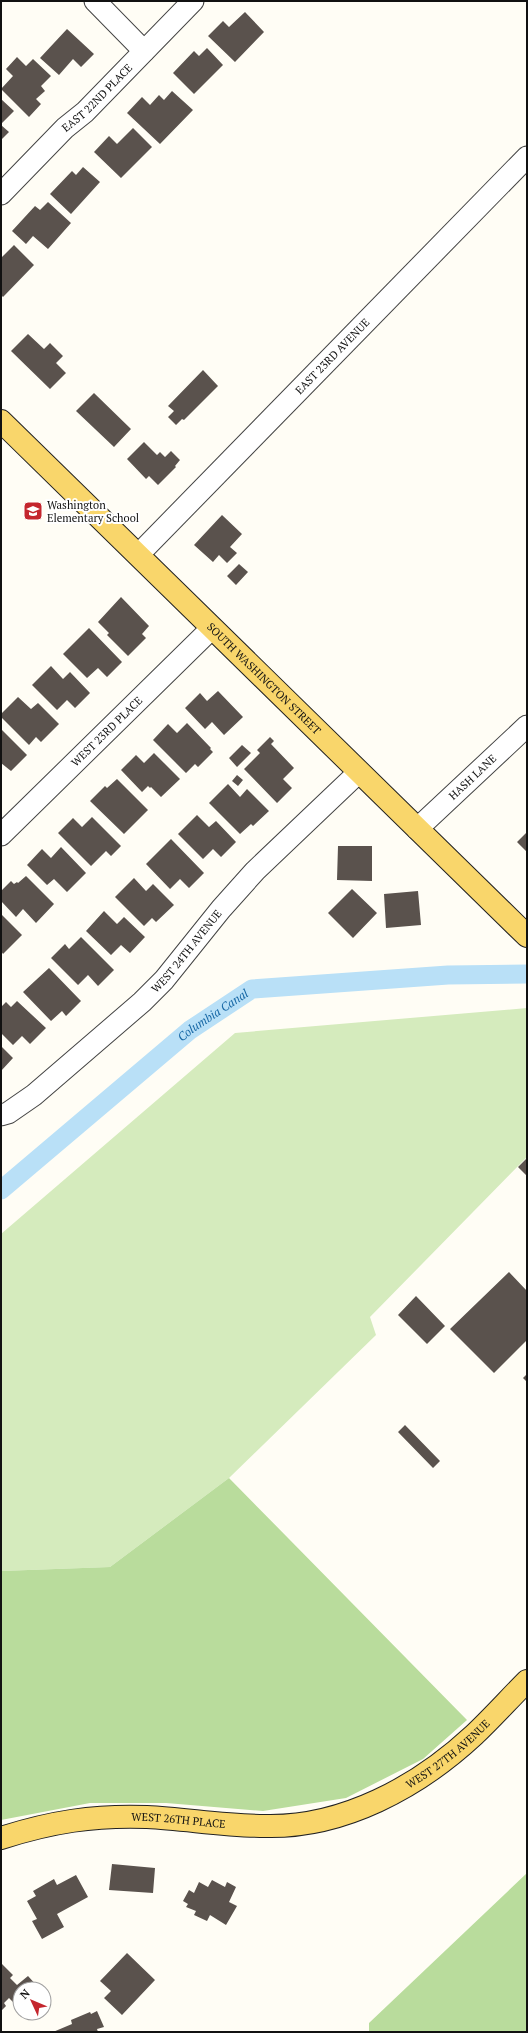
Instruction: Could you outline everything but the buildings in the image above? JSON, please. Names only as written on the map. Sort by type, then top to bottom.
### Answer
[{"type":"main road","name":"SOUTH WASHINGTON STREET","points":[[1,421],[527,936]]},
{"type":"main road","name":"WEST 27TH AVENUE","points":[[357,1810],[416,1781],[452,1755],[475,1735],[527,1681]]},
{"type":"main road","name":"WEST 26TH PLACE","points":[[1,1838],[56,1822],[90,1818],[146,1817],[265,1826],[327,1819],[357,1810]]},
{"type":"street","points":[[95,1],[144,52]]},
{"type":"street","name":"EAST 22ND PLACE","points":[[1,194],[144,52],[193,1]]},
{"type":"street","name":"EAST 23RD AVENUE","points":[[138,555],[527,157]]},
{"type":"street","name":"WEST 23RD PLACE","points":[[1,834],[212,628]]},
{"type":"street","name":"HASH LANE","points":[[417,829],[527,726]]},
{"type":"street","name":"WEST 24TH AVENUE","points":[[1,1115],[8,1113],[34,1095],[142,1002],[164,980],[221,909],[255,871],[359,772]]},
{"type":"green space","points":[[527,1008],[527,1157],[370,1317],[376,1335],[229,1478],[110,1567],[1,1571],[1,1234],[235,1033]]},
{"type":"green space","points":[[229,1478],[467,1720],[423,1759],[346,1798],[263,1811],[166,1803],[90,1803],[1,1820],[1,1571],[110,1567]]},
{"type":"green space","points":[[527,1873],[527,2032],[369,2032],[369,2023]]},
{"type":"waterway","name":"Columbia Canal","points":[[1,1190],[190,1030],[252,989],[448,975],[527,974]]},
{"type":"place","name":"Washington Elementary School","points":[[33,511]]}]
